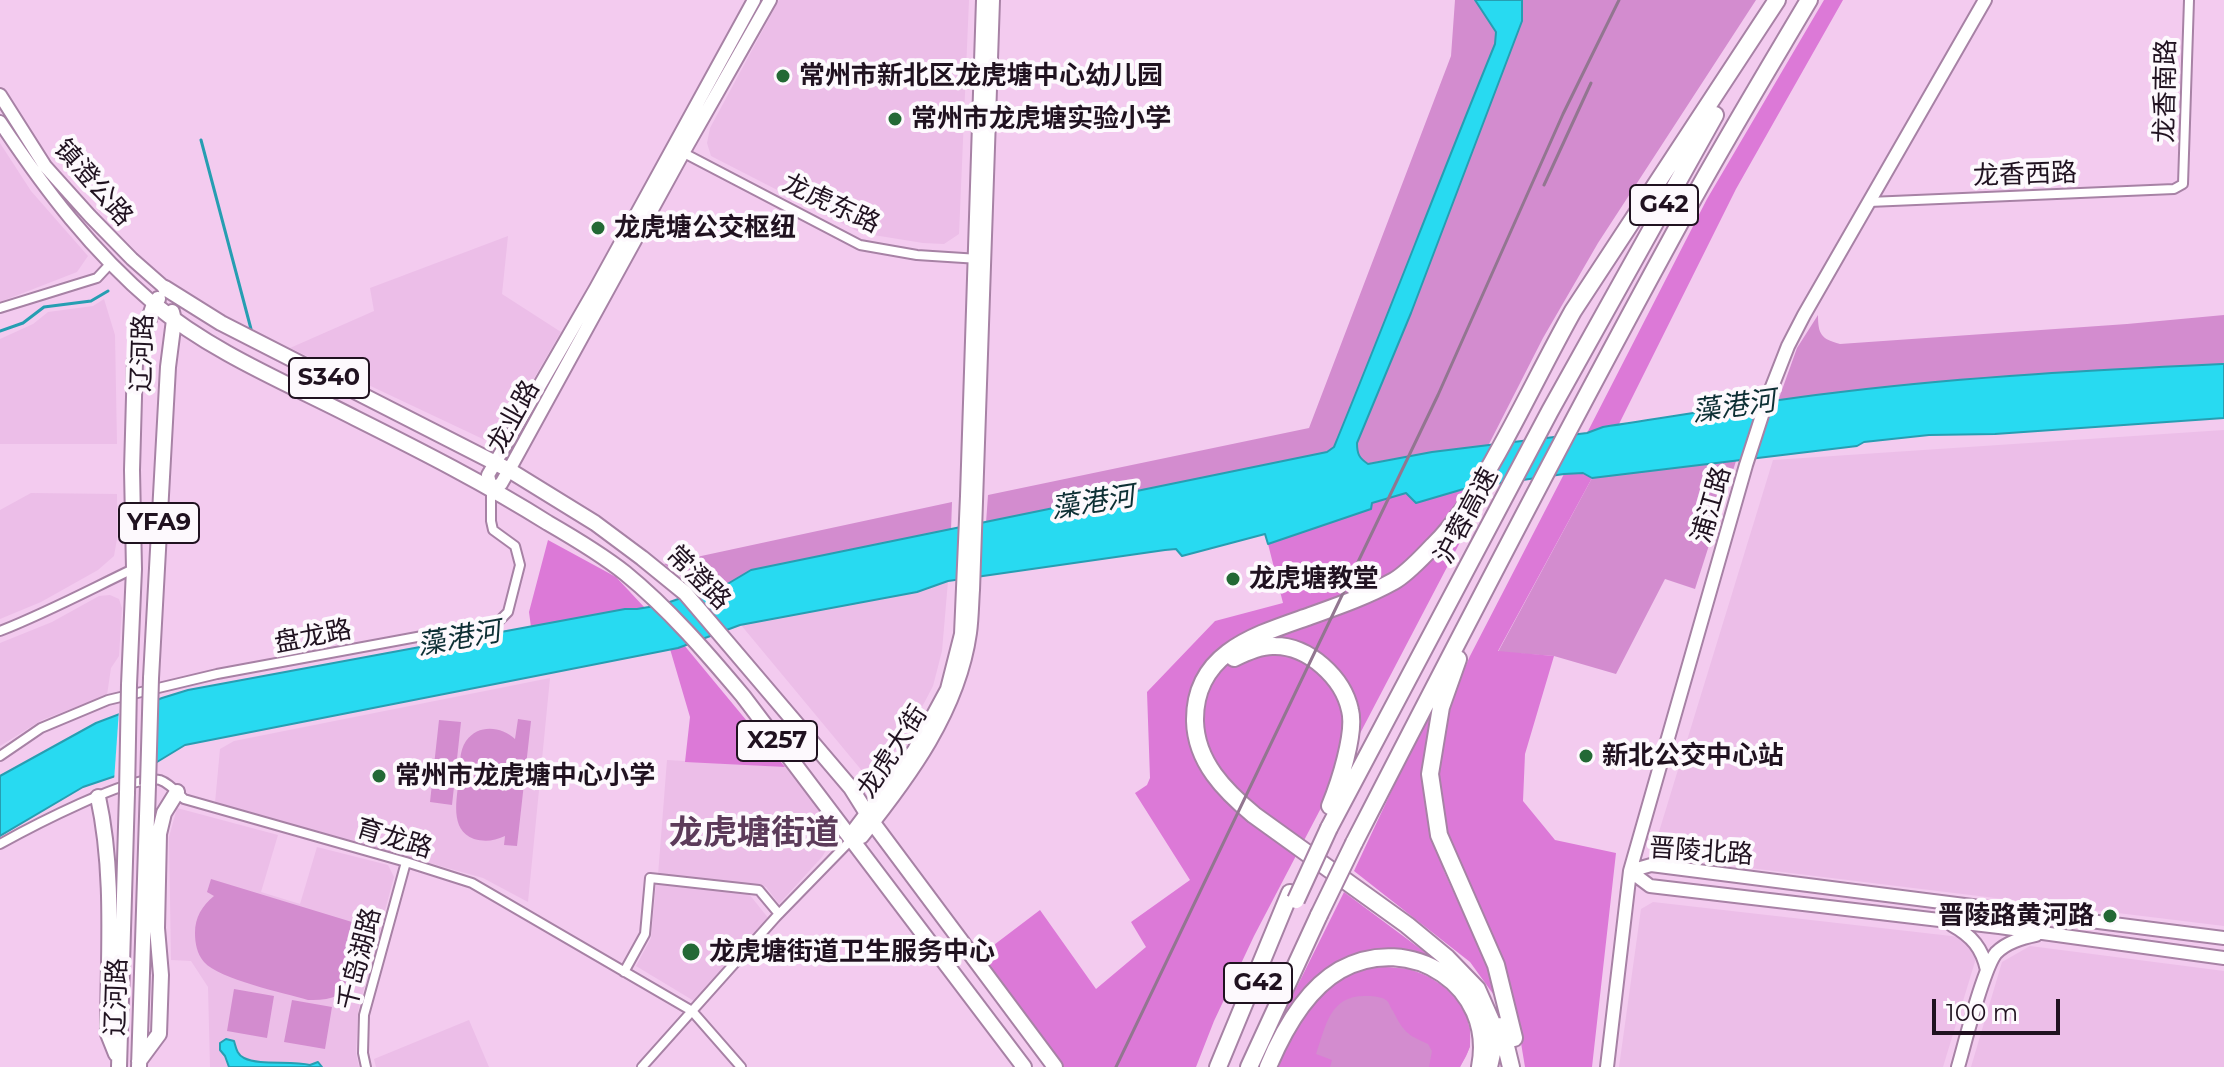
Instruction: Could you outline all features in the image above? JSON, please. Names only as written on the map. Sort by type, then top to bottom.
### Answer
[{"type":"highway","name":"沪蓉高速","points":[[1219,1067],[1326,825],[1628,268],[1778,0]]},
{"type":"highway","points":[[1489,1067],[1495,1040],[1492,1023],[1477,989],[1417,933],[1231,796],[1217,780],[1203,755],[1195,731],[1199,692],[1206,676],[1229,651],[1259,634],[1348,603],[1397,580],[1437,542],[1474,495],[1573,311],[1778,0]]},
{"type":"highway","name":"G42","points":[[1536,496],[1695,196],[1809,0]]},
{"type":"highway","name":"沪蓉高速","points":[[1249,1067],[1354,843],[1536,496]]},
{"type":"highway","points":[[1514,1067],[1514,1040],[1496,965],[1439,835],[1430,774],[1441,707],[1463,646],[1536,496]]},
{"type":"highway","points":[[1326,825],[1349,739],[1351,712],[1340,683],[1317,661],[1292,648],[1274,645],[1232,659],[1211,686],[1205,701],[1205,737],[1220,769],[1234,787],[1470,968],[1492,1000],[1514,1067]]},
{"type":"highway","points":[[1268,1067],[1301,1006],[1325,980],[1354,964],[1403,958],[1447,975],[1472,1004],[1481,1035],[1480,1067]]},
{"type":"main road","name":"辽河路","points":[[119,1064],[134,569],[132,470],[135,361],[154,304],[165,288]]},
{"type":"main road","name":"辽河路","points":[[139,1064],[151,678],[168,367],[174,320],[165,288]]},
{"type":"main road","name":"常澄路","points":[[165,288],[221,323],[509,470],[595,523],[685,593],[851,788],[1055,1067]]},
{"type":"main road","name":"常澄路","points":[[154,304],[210,344],[491,488],[611,563],[658,602],[743,696],[1024,1067]]},
{"type":"main road","points":[[168,367],[173,347],[179,339],[193,337],[210,344]]},
{"type":"main road","points":[[139,1064],[159,1034],[159,834],[164,813],[177,792]]},
{"type":"main road","points":[[98,797],[105,830],[108,876],[108,1034],[119,1064]]},
{"type":"street","name":"龙业路","points":[[754,0],[678,150],[509,470],[501,484],[491,488],[488,475],[596,288],[678,150],[770,0]]},
{"type":"street","points":[[979,259],[983,0]]},
{"type":"street","points":[[979,259],[993,0]]},
{"type":"street","name":"浦江路","points":[[1607,1067],[1630,871],[1768,397],[1793,336],[1985,0]]},
{"type":"street","name":"龙香南路","points":[[2183,184],[2189,0]]},
{"type":"street","name":"镇澄公路","points":[[0,95],[45,166],[132,259],[165,288]]},
{"type":"street","name":"镇澄公路","points":[[0,122],[69,218],[110,264],[154,304]]},
{"type":"street","name":"龙虎东路","points":[[678,150],[860,245],[917,255],[979,259]]},
{"type":"street","name":"龙香西路","points":[[1868,202],[2174,189],[2183,184]]},
{"type":"street","name":"龙虎大街","points":[[851,840],[862,837],[870,818],[922,758],[954,695],[970,634],[968,590],[979,259]]},
{"type":"street","points":[[0,308],[97,278],[110,264]]},
{"type":"street","name":"盘龙路","points":[[0,756],[41,728],[133,693],[217,674],[498,622],[508,612],[520,565],[515,546],[493,530],[491,488]]},
{"type":"street","points":[[0,631],[134,569]]},
{"type":"street","name":"育龙路","points":[[0,844],[43,820],[98,797],[143,779],[158,780],[184,799],[472,883],[692,1011],[738,1066]]},
{"type":"street","points":[[642,1067],[779,914],[851,840]]},
{"type":"street","name":"千岛湖路","points":[[366,1067],[363,1053],[364,1015],[406,862]]},
{"type":"street","name":"晋陵北路","points":[[1630,871],[1651,865],[2224,938]]},
{"type":"street","name":"晋陵北路","points":[[1630,871],[1650,886],[2224,958]]},
{"type":"street","points":[[624,972],[645,934],[650,878],[759,890],[779,914]]},
{"type":"street","points":[[1946,921],[1976,942],[1984,955],[1987,970]]},
{"type":"street","points":[[1958,1067],[1987,970],[1995,954],[2010,942],[2044,934]]},
{"type":"shaded area","name":"常州市龙虎塘实验小学","points":[[779,0],[969,0],[959,234],[944,244],[861,233],[711,156],[707,143],[710,128]]},
{"type":"shaded area","points":[[1455,0],[1756,0],[1598,243],[1543,338],[1488,446],[1432,452],[1309,474],[1306,458],[986,523],[988,495],[1309,428],[1451,56]]},
{"type":"shaded area","points":[[1824,0],[1843,0],[1736,189],[1619,424],[1587,433],[1707,199]]},
{"type":"shaded area","points":[[0,143],[31,191],[88,256],[77,272],[0,302]]},
{"type":"shaded area","points":[[508,236],[502,294],[561,332],[502,433],[485,440],[290,348],[374,311],[370,288]]},
{"type":"shaded area","points":[[104,299],[115,335],[117,444],[0,444],[0,339],[33,324],[48,312],[93,306]]},
{"type":"shaded area","points":[[1818,315],[1822,335],[1840,344],[2224,315],[2224,364],[2000,377],[1778,401],[1797,348]]},
{"type":"shaded area","points":[[2224,430],[2224,926],[1676,859],[1654,848],[1773,460]]},
{"type":"shaded area","points":[[1736,461],[1695,589],[1665,579],[1616,674],[1554,656],[1498,652],[1592,478]]},
{"type":"shaded area","points":[[1583,473],[1592,478],[1498,651],[1554,656],[1525,754],[1523,801],[1555,840],[1616,853],[1592,1067],[1525,1067],[1515,1007],[1499,956],[1447,833],[1437,774],[1448,706],[1470,656],[1564,474]]},
{"type":"shaded area","points":[[1490,485],[1254,936],[1196,1067],[1062,1067],[978,957],[1040,910],[1096,989],[1146,947],[1131,922],[1190,880],[1135,793],[1147,785],[1150,778],[1147,692],[1215,621],[1283,603],[1268,544],[1371,509],[1372,503],[1406,493],[1417,502]]},
{"type":"shaded area","points":[[31,493],[117,494],[114,556],[98,570],[41,602],[0,619],[0,510]]},
{"type":"shaded area","points":[[952,502],[951,530],[751,570],[719,589],[702,592],[664,564]]},
{"type":"shaded area","points":[[548,540],[616,577],[645,608],[531,627],[529,612]]},
{"type":"shaded area","points":[[948,581],[942,651],[933,686],[911,728],[887,762],[868,778],[741,625],[917,592]]},
{"type":"shaded area","points":[[110,595],[119,599],[122,608],[119,656],[111,668],[107,695],[42,720],[0,746],[0,643],[52,622],[99,596]]},
{"type":"shaded area","points":[[684,645],[785,767],[685,762],[690,717],[670,649]]},
{"type":"shaded area","name":"常州市龙虎塘中心小学","points":[[550,678],[528,902],[483,878],[215,803],[220,749],[234,741]]},
{"type":"shaded area","points":[[1428,713],[1432,715],[1432,828],[1444,871],[1481,948],[1498,996],[1496,998],[1470,962],[1354,871]]},
{"type":"shaded area","points":[[518,719],[531,721],[517,846],[504,845],[505,836],[490,840],[474,839],[461,828],[456,813],[462,749],[471,735],[484,729],[504,732],[515,739]]},
{"type":"shaded area","points":[[439,720],[461,722],[452,805],[430,802]]},
{"type":"shaded area","points":[[667,760],[785,767],[825,816],[831,835],[828,847],[779,904],[766,887],[658,875]]},
{"type":"shaded area","points":[[177,808],[278,835],[261,892],[300,904],[317,847],[388,865],[394,877],[358,1011],[356,1053],[359,1067],[210,1067],[208,987],[191,961],[171,960],[169,837]]},
{"type":"shaded area","points":[[211,879],[375,929],[372,941],[354,936],[357,963],[351,984],[335,996],[308,1000],[237,980],[204,962],[195,933],[200,912],[214,896],[207,892]]},
{"type":"shaded area","name":"龙虎塘街道卫生服务中心","points":[[656,884],[749,894],[769,919],[694,1001],[636,966],[651,938]]},
{"type":"shaded area","points":[[1344,892],[1438,962],[1435,965],[1410,955],[1339,966],[1261,1067],[1257,1067]]},
{"type":"shaded area","points":[[1653,902],[1960,937],[1977,955],[1943,1067],[1619,1067],[1641,909]]},
{"type":"shaded area","points":[[2030,946],[2224,971],[2224,1067],[1971,1067],[2002,962]]},
{"type":"shaded area","points":[[1385,967],[1409,969],[1431,978],[1470,1028],[1470,1047],[1460,1067],[1275,1067],[1300,1024],[1332,987],[1360,971]]},
{"type":"shaded area","points":[[1385,967],[1423,974],[1454,996],[1462,1007],[1470,1031],[1469,1047],[1460,1067],[1429,1067],[1432,1051],[1428,1044],[1406,1032],[1386,1000],[1368,996],[1345,1000],[1327,1022],[1316,1054],[1332,1060],[1330,1067],[1275,1067],[1308,1010],[1331,987],[1360,971]]},
{"type":"shaded area","points":[[234,989],[274,996],[267,1038],[227,1031]]},
{"type":"shaded area","points":[[292,1000],[332,1007],[325,1049],[284,1042]]},
{"type":"shaded area","points":[[469,1020],[489,1067],[376,1067],[374,1059]]},
{"type":"water","name":"藻港河","points":[[1475,0],[1522,0],[1522,21],[1411,313],[1357,443],[1359,455],[1368,464],[1432,452],[1587,433],[1603,427],[1757,403],[1942,381],[2036,374],[2224,364],[2224,418],[1995,434],[1929,435],[1592,478],[1583,473],[1564,474],[1467,488],[1416,503],[1406,493],[1372,503],[1371,509],[1268,544],[1265,534],[1182,556],[1176,549],[1165,550],[948,581],[917,592],[740,625],[678,648],[185,745],[157,762],[83,787],[0,836],[0,776],[96,723],[188,690],[625,609],[661,605],[719,589],[751,570],[1327,452],[1334,447],[1495,44],[1496,32]]},
{"type":"water","points":[[226,1039],[234,1041],[237,1051],[244,1058],[310,1065],[318,1062],[322,1067],[229,1067],[220,1050],[220,1043]]},
{"type":"pier","points":[[157,695],[153,767],[114,781],[119,710]]},
{"type":"waterway","points":[[201,140],[251,329]]},
{"type":"waterway","points":[[0,331],[23,323],[44,307],[91,301],[108,291]]},
{"type":"railway","points":[[1116,1067],[1438,395],[1563,114],[1619,0]]},
{"type":"railway","points":[[1544,185],[1591,83]]},
{"type":"place","name":"常州市新北区龙虎塘中心幼儿园","points":[[783,76]]},
{"type":"place","name":"常州市龙虎塘实验小学","points":[[895,119]]},
{"type":"place","name":"龙虎塘公交枢纽","points":[[598,228]]},
{"type":"place","name":"龙虎塘教堂","points":[[1233,579]]},
{"type":"place","name":"新北公交中心站","points":[[1586,756]]},
{"type":"place","name":"常州市龙虎塘中心小学","points":[[379,776]]},
{"type":"place","name":"晋陵路黄河路","points":[[2110,916]]},
{"type":"place","name":"龙虎塘街道卫生服务中心","points":[[691,952]]},
{"type":"district","name":"龙虎塘街道","points":[[754,834]]}]
